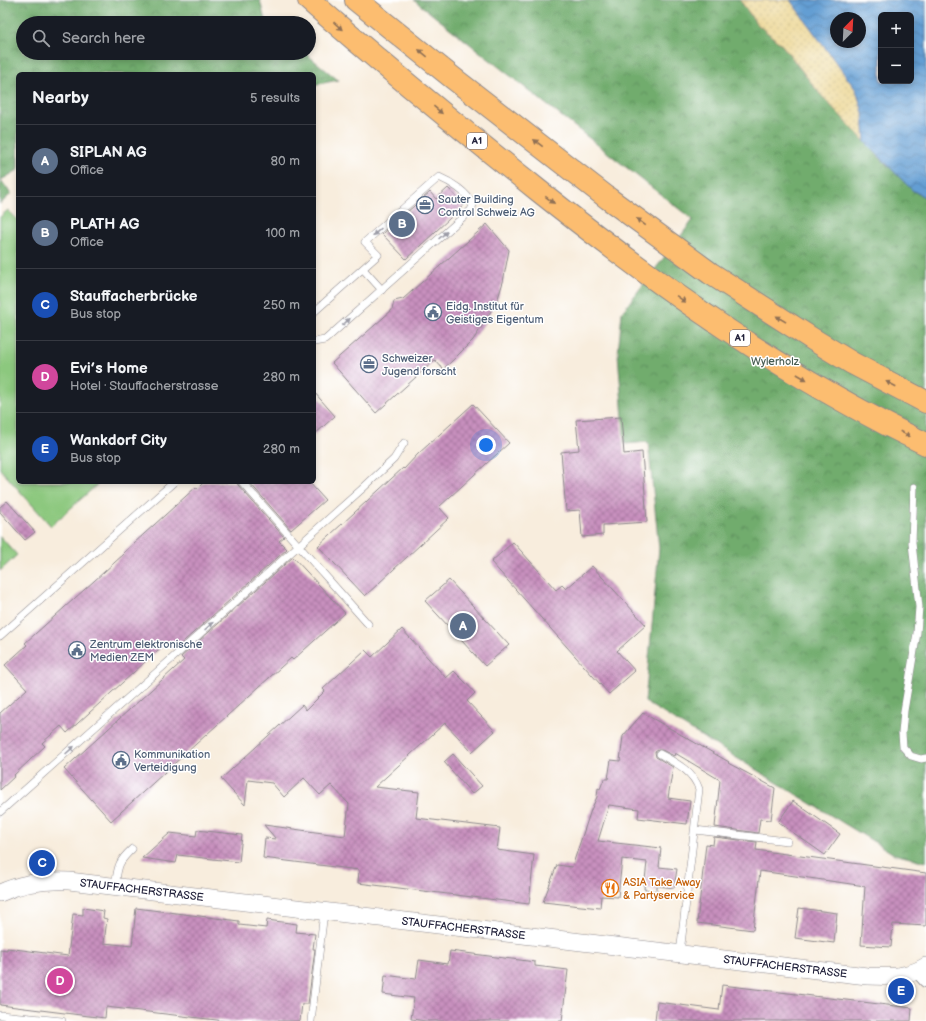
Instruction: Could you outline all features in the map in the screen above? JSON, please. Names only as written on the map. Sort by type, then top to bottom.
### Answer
[{"type":"highway","name":"A1","points":[[309,0],[447,118],[585,228],[649,276],[727,330],[788,369],[872,417],[926,444]]},
{"type":"highway","points":[[356,0],[453,78],[672,246],[794,328],[852,363],[926,402]]},
{"type":"street","name":"STAUFFACHERSTRASSE","points":[[0,893],[32,883],[52,880],[69,881],[324,910],[867,976],[899,976],[923,972]]},
{"type":"lane","points":[[316,310],[378,255],[365,242],[439,177],[451,182],[471,200],[473,205],[471,210],[326,340],[316,342]]},
{"type":"lane","points":[[363,269],[382,290]]},
{"type":"lane","points":[[0,812],[362,489],[394,459],[404,443]]},
{"type":"lane","points":[[0,636],[172,484]]},
{"type":"lane","points":[[244,484],[368,624]]},
{"type":"lane","points":[[914,487],[912,543],[919,607],[917,633],[904,711],[902,733],[903,747],[911,756],[921,759],[926,758]]},
{"type":"lane","points":[[660,754],[686,770],[697,784],[699,793],[680,953]]},
{"type":"lane","points":[[695,830],[787,841]]},
{"type":"lane","points":[[115,887],[121,859],[132,849]]},
{"type":"lane","points":[[311,1021],[324,910]]},
{"type":"lane","points":[[0,1015],[62,1021]]},
{"type":"green space","points":[[0,0],[260,0],[264,16],[16,16],[16,60],[314,60],[338,80],[316,85],[316,72],[16,72],[16,171],[1,180],[11,194],[0,204]]},
{"type":"green space","name":"Wylerholz","points":[[414,0],[740,0],[756,23],[782,45],[820,94],[912,190],[926,198],[926,862],[894,854],[645,702],[659,548],[648,442],[625,444],[618,354],[622,312],[693,220]]},
{"type":"green space","points":[[8,210],[16,218],[16,484],[98,484],[51,526],[0,469],[0,217]]},
{"type":"green space","points":[[0,536],[17,555],[0,571]]},
{"type":"sand","points":[[740,0],[805,0],[830,35],[830,48],[840,48],[890,118],[888,166],[820,94],[782,45],[756,23]]},
{"type":"water","points":[[790,0],[926,0],[926,198],[912,190],[865,142],[863,113],[856,90]]},
{"type":"building","points":[[448,188],[464,205],[406,259],[382,234],[430,192],[436,199]]},
{"type":"building","points":[[487,224],[509,250],[503,282],[498,298],[485,322],[473,340],[443,369],[435,360],[376,413],[332,363],[392,310],[394,301],[403,299]]},
{"type":"building","points":[[316,394],[335,416],[316,433]]},
{"type":"building","points":[[473,404],[509,443],[439,507],[449,518],[365,596],[318,546],[403,468],[404,469],[418,454]]},
{"type":"building","points":[[621,417],[624,454],[642,452],[647,522],[603,525],[603,535],[582,537],[580,510],[566,511],[561,452],[579,450],[576,420]]},
{"type":"building","points":[[202,484],[238,484],[284,537],[279,541],[287,549],[174,650],[167,642],[67,733],[61,726],[42,743],[45,746],[0,790],[0,713],[27,689],[5,665],[27,645],[25,643],[124,554],[123,553],[196,487],[197,489]]},
{"type":"building","points":[[251,484],[311,484],[325,500],[291,530]]},
{"type":"building","points":[[7,501],[35,532],[25,540],[0,512],[0,507]]},
{"type":"building","points":[[513,542],[556,590],[562,585],[566,589],[592,566],[646,625],[617,651],[635,671],[609,694],[491,562]]},
{"type":"building","points":[[293,557],[345,613],[293,660],[291,658],[111,821],[64,769],[184,660],[181,657]]},
{"type":"building","points":[[449,580],[509,645],[485,666],[425,601]]},
{"type":"building","points":[[402,629],[446,678],[454,671],[465,682],[475,693],[467,701],[495,731],[472,752],[445,723],[375,787],[419,792],[416,818],[500,828],[497,850],[534,855],[529,904],[358,883],[359,870],[263,858],[265,838],[276,839],[264,825],[345,836],[349,804],[331,785],[320,795],[304,778],[284,797],[272,783],[248,780],[245,805],[221,779],[302,705],[306,710],[325,691],[323,689],[365,650],[372,657]]},
{"type":"building","points":[[643,713],[729,762],[728,763],[775,788],[771,820],[760,819],[758,833],[715,827],[720,780],[675,753],[674,756],[662,750],[658,750],[655,752],[656,757],[673,767],[668,798],[690,801],[687,824],[638,818],[639,809],[609,805],[598,841],[661,848],[659,867],[677,869],[674,888],[657,886],[657,891],[644,889],[647,862],[622,859],[618,897],[601,896],[600,908],[543,902],[557,865],[572,867],[591,810],[597,797],[598,788],[600,789],[604,779],[608,779],[611,760],[620,761],[623,736]]},
{"type":"building","points":[[453,754],[482,786],[472,794],[444,762]]},
{"type":"building","points":[[793,801],[840,834],[825,855],[778,822]]},
{"type":"building","points":[[197,830],[242,835],[239,862],[178,855],[176,863],[142,858],[170,833],[196,836]]},
{"type":"building","points":[[714,837],[757,842],[756,850],[926,873],[926,926],[893,924],[891,947],[861,945],[865,886],[760,871],[753,930],[697,923],[706,844],[713,845]]},
{"type":"building","points":[[83,908],[104,911],[103,918],[107,919],[104,943],[132,946],[136,908],[239,921],[239,925],[266,928],[267,920],[297,924],[296,932],[315,934],[313,949],[315,949],[308,1004],[302,1004],[300,1021],[225,1021],[106,1007],[105,1018],[0,1005],[0,949],[7,950],[7,948],[68,956],[73,914],[83,915]]},
{"type":"building","points":[[799,908],[837,913],[834,943],[795,938]]},
{"type":"building","points":[[450,951],[535,962],[535,966],[568,970],[562,1021],[426,1021],[411,1019],[414,998],[383,994],[385,975],[416,979],[419,960],[448,964]]},
{"type":"building","points":[[722,985],[912,1008],[911,1021],[655,1021],[657,1002],[719,1010]]},
{"type":"place","name":"Sauter Building Control Schweiz AG","points":[[425,205]]},
{"type":"place","name":"PLATH AG","points":[[402,224]]},
{"type":"place","name":"Eidg. Institut für Geistiges Eigentum","points":[[433,312]]},
{"type":"place","name":"Schweizer Jugend forscht","points":[[369,364]]},
{"type":"place","name":"SIPLAN AG","points":[[463,626]]},
{"type":"place","name":"Zentrum elektronische Medien ZEM","points":[[77,650]]},
{"type":"place","name":"Kommunikation Verteidigung","points":[[121,760]]},
{"type":"place","name":"Stauffacherbrücke","points":[[42,863]]},
{"type":"place","name":"ASIA Take Away & Partyservice","points":[[610,888]]},
{"type":"place","name":"Evi’s Home","points":[[60,981]]},
{"type":"place","name":"Wankdorf City","points":[[901,991]]}]
